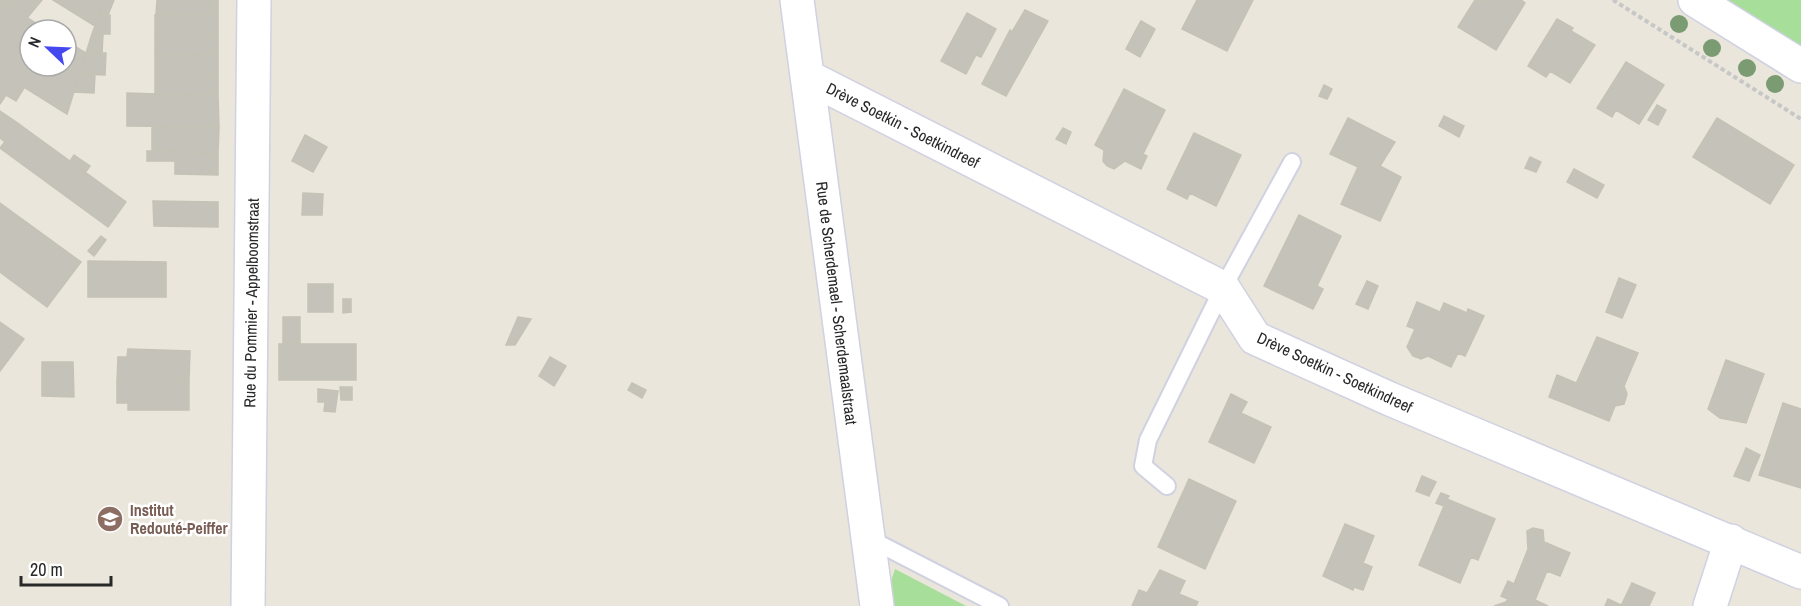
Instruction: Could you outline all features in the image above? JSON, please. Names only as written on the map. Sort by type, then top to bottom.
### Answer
[{"type":"street","name":"Rue du Pommier - Appelboomstraat","points":[[248,606],[254,0]]},
{"type":"street","name":"Rue de Scherdemael - Scherdemaalstraat","points":[[797,0],[877,606]]},
{"type":"street","points":[[1695,0],[1801,66]]},
{"type":"street","name":"Drève Soetkin - Soetkindreef","points":[[808,77],[1223,288],[1255,338],[1390,399],[1801,572]]},
{"type":"street","points":[[1710,606],[1731,541]]},
{"type":"lane","points":[[1167,486],[1143,466],[1148,440],[1223,288],[1292,162]]},
{"type":"lane","points":[[868,538],[1000,606]]},
{"type":"path","points":[[1613,0],[1801,119]]},
{"type":"green space","points":[[1715,0],[1801,0],[1801,52]]},
{"type":"green space","points":[[895,569],[966,606],[892,606],[890,584]]},
{"type":"building","points":[[0,0],[42,0],[27,18]]},
{"type":"building","points":[[53,0],[103,0],[95,26]]},
{"type":"building","points":[[103,0],[114,0],[108,15],[99,15]]},
{"type":"building","points":[[157,0],[218,0],[218,15],[156,14]]},
{"type":"building","points":[[1197,0],[1253,0],[1227,51],[1182,29]]},
{"type":"building","points":[[1475,0],[1521,0],[1525,3],[1496,50],[1458,27]]},
{"type":"building","points":[[0,1],[28,18],[18,18],[18,46],[0,35]]},
{"type":"building","points":[[1025,10],[1048,21],[1006,96],[982,84],[1010,30],[1012,32]]},
{"type":"building","points":[[967,13],[996,29],[981,57],[976,55],[966,74],[941,61]]},
{"type":"building","points":[[99,15],[110,15],[110,34],[92,34]]},
{"type":"building","points":[[155,15],[218,15],[218,36],[155,34]]},
{"type":"building","points":[[1557,19],[1573,28],[1571,31],[1595,45],[1570,83],[1550,71],[1546,77],[1528,66]]},
{"type":"building","points":[[1141,21],[1155,29],[1152,35],[1137,28]]},
{"type":"building","points":[[1137,28],[1152,35],[1140,57],[1126,49]]},
{"type":"building","points":[[92,34],[103,34],[102,54],[86,53]]},
{"type":"building","points":[[155,34],[218,36],[218,56],[155,54]]},
{"type":"building","points":[[0,35],[18,46],[18,78],[78,79],[67,114],[0,72]]},
{"type":"building","points":[[78,48],[86,53],[78,79],[76,78],[78,78]]},
{"type":"building","points":[[86,53],[106,53],[105,75],[80,74]]},
{"type":"building","points":[[155,54],[218,56],[218,76],[155,74]]},
{"type":"building","points":[[1626,62],[1664,85],[1639,124],[1616,110],[1612,117],[1597,108]]},
{"type":"building","points":[[0,72],[24,88],[16,101],[6,95],[0,104]]},
{"type":"building","points":[[80,74],[95,74],[94,93],[74,92]]},
{"type":"building","points":[[155,74],[218,76],[218,96],[155,94]]},
{"type":"building","points":[[1324,85],[1332,89],[1327,99],[1319,96]]},
{"type":"building","points":[[1124,89],[1165,110],[1143,154],[1147,156],[1141,169],[1125,161],[1114,169],[1107,166],[1103,161],[1104,150],[1095,145]]},
{"type":"building","points":[[127,93],[218,96],[219,127],[127,126]]},
{"type":"building","points":[[1657,105],[1666,110],[1658,125],[1648,120]]},
{"type":"building","points":[[0,111],[19,124],[5,142],[0,138]]},
{"type":"building","points":[[1444,116],[1464,126],[1459,137],[1439,126]]},
{"type":"building","points":[[1348,118],[1395,142],[1380,166],[1401,177],[1380,221],[1341,204],[1358,167],[1330,154]]},
{"type":"building","points":[[1717,118],[1794,165],[1770,204],[1693,157]]},
{"type":"building","points":[[19,124],[126,202],[108,227],[0,148]]},
{"type":"building","points":[[152,127],[219,127],[218,153],[152,151]]},
{"type":"building","points":[[1063,128],[1071,132],[1066,144],[1056,139]]},
{"type":"building","points":[[1194,133],[1241,155],[1216,206],[1190,193],[1187,199],[1167,189]]},
{"type":"building","points":[[305,135],[327,147],[313,172],[292,161]]},
{"type":"building","points":[[147,151],[218,153],[218,175],[175,174],[175,161],[147,161]]},
{"type":"building","points":[[74,155],[90,166],[85,173],[70,161]]},
{"type":"building","points":[[1530,157],[1541,162],[1536,172],[1525,168]]},
{"type":"building","points":[[1574,169],[1604,185],[1597,198],[1567,182]]},
{"type":"building","points":[[303,193],[323,194],[322,215],[302,215]]},
{"type":"building","points":[[153,201],[218,202],[218,227],[154,226]]},
{"type":"building","points":[[0,203],[81,262],[47,307],[0,272]]},
{"type":"building","points":[[1299,215],[1341,236],[1317,286],[1323,289],[1313,309],[1264,286]]},
{"type":"building","points":[[101,236],[106,240],[94,256],[88,251]]},
{"type":"building","points":[[88,261],[166,262],[166,297],[88,297]]},
{"type":"building","points":[[1619,278],[1636,285],[1622,318],[1606,312]]},
{"type":"building","points":[[1367,281],[1378,286],[1368,309],[1356,304]]},
{"type":"building","points":[[308,284],[333,284],[333,312],[308,312]]},
{"type":"building","points":[[343,299],[351,299],[351,312],[343,313]]},
{"type":"building","points":[[1417,302],[1440,312],[1444,303],[1467,313],[1468,309],[1484,316],[1465,356],[1458,353],[1451,367],[1428,356],[1421,359],[1413,356],[1407,347],[1415,329],[1407,326]]},
{"type":"building","points":[[283,317],[300,317],[300,343],[283,343]]},
{"type":"building","points":[[518,317],[531,319],[515,345],[506,345]]},
{"type":"building","points":[[0,322],[24,339],[0,371]]},
{"type":"building","points":[[1597,337],[1638,353],[1624,386],[1627,394],[1624,404],[1615,406],[1609,421],[1567,404]]},
{"type":"building","points":[[279,344],[356,344],[356,380],[279,380]]},
{"type":"building","points":[[128,349],[190,351],[189,380],[117,381],[118,357],[127,357]]},
{"type":"building","points":[[550,357],[566,366],[554,386],[539,376]]},
{"type":"building","points":[[1726,360],[1764,374],[1746,423],[1720,418],[1708,409]]},
{"type":"building","points":[[42,362],[73,362],[74,397],[42,396]]},
{"type":"building","points":[[1557,375],[1576,383],[1567,404],[1549,397]]},
{"type":"building","points":[[189,380],[189,410],[128,410],[128,403],[117,403],[117,381]]},
{"type":"building","points":[[632,383],[646,390],[642,398],[628,390]]},
{"type":"building","points":[[340,387],[352,387],[352,400],[341,400]]},
{"type":"building","points":[[318,389],[338,391],[335,412],[324,411],[325,402],[318,402]]},
{"type":"building","points":[[1231,394],[1247,402],[1241,413],[1271,427],[1254,463],[1209,442]]},
{"type":"building","points":[[1783,403],[1801,409],[1801,488],[1759,475]]},
{"type":"building","points":[[1746,448],[1760,455],[1756,464],[1742,458]]},
{"type":"building","points":[[1742,458],[1756,464],[1749,481],[1734,476]]},
{"type":"building","points":[[1422,476],[1436,482],[1429,496],[1416,491]]},
{"type":"building","points":[[1189,479],[1236,501],[1205,569],[1158,547]]},
{"type":"building","points":[[1441,493],[1449,496],[1447,499],[1495,519],[1478,560],[1471,557],[1460,583],[1419,565],[1444,506],[1436,503]]},
{"type":"building","points":[[1345,524],[1374,536],[1363,563],[1372,567],[1363,590],[1354,587],[1353,590],[1323,576]]},
{"type":"building","points":[[1533,528],[1543,530],[1544,542],[1570,553],[1560,576],[1547,571],[1535,600],[1548,606],[1494,606],[1508,599],[1501,596],[1508,581],[1514,584],[1528,549],[1527,531]]},
{"type":"building","points":[[1160,570],[1185,581],[1179,594],[1198,602],[1196,606],[1132,606],[1139,590],[1147,593]]},
{"type":"building","points":[[1632,583],[1655,593],[1649,606],[1621,606]]},
{"type":"building","points":[[1608,599],[1621,605],[1621,606],[1605,606]]},
{"type":"place","name":"Institut Redouté-Peiffer","points":[[110,519]]}]
